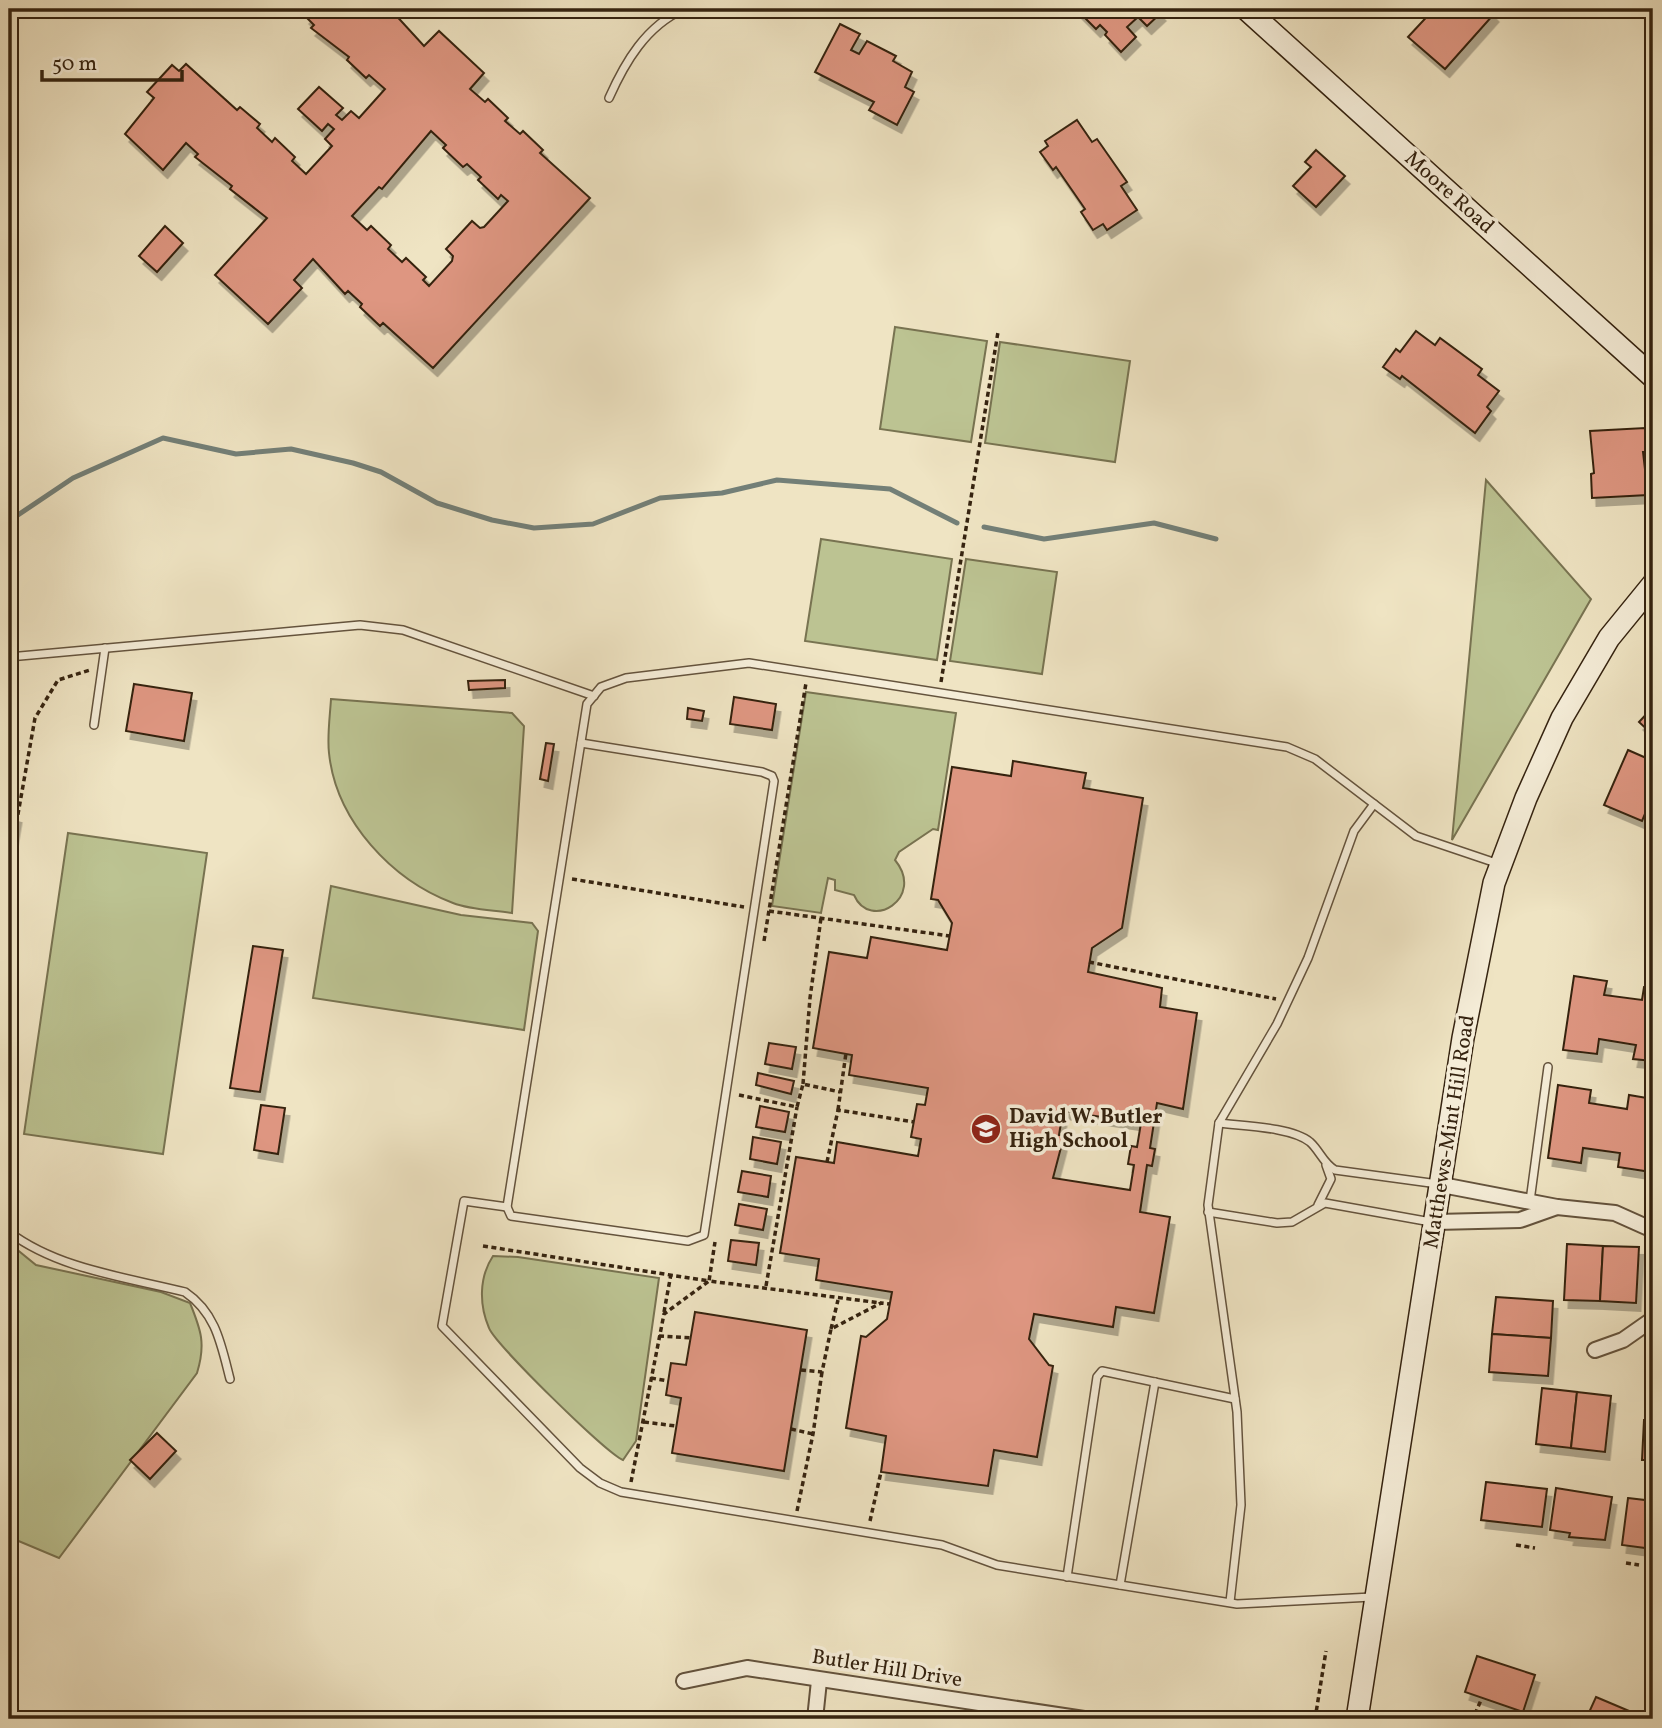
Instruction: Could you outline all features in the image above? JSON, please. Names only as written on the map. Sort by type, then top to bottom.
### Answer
[{"type":"street","name":"Moore Road","points":[[1246,9],[1653,377]]},
{"type":"street","name":"Matthews-Mint Hill Road","points":[[1357,1719],[1482,931],[1500,865],[1562,718],[1609,638],[1653,584]]},
{"type":"street","points":[[1442,1185],[1557,1207],[1615,1213],[1653,1230]]},
{"type":"street","points":[[1436,1223],[1520,1220],[1557,1207]]},
{"type":"street","points":[[1595,1350],[1631,1336],[1653,1319]]},
{"type":"street","name":"Butler Hill Drive","points":[[684,1681],[747,1668],[1003,1713],[1084,1719]]},
{"type":"street","points":[[815,1719],[819,1681]]},
{"type":"lane","points":[[609,98],[622,69],[642,40],[684,9]]},
{"type":"lane","points":[[9,657],[360,625],[403,630],[594,696]]},
{"type":"lane","points":[[94,725],[105,649]]},
{"type":"lane","points":[[581,743],[762,772],[772,776],[774,781],[704,1235],[696,1240],[674,1239],[511,1216],[507,1207],[587,704],[601,687],[626,678],[749,663],[1287,747],[1315,759],[1416,835],[1500,865]]},
{"type":"lane","points":[[1230,1602],[1241,1506],[1235,1399],[1208,1212],[1219,1123],[1288,1002],[1308,958],[1354,831],[1374,804]]},
{"type":"lane","points":[[1530,1200],[1548,1067]]},
{"type":"lane","points":[[1219,1123],[1297,1135],[1311,1143],[1326,1164],[1331,1179],[1316,1208]]},
{"type":"lane","points":[[1326,1164],[1335,1170],[1442,1185]]},
{"type":"lane","points":[[507,1207],[464,1201],[442,1326],[580,1468],[600,1483],[629,1493],[942,1545],[997,1565],[1230,1602],[1376,1597]]},
{"type":"lane","points":[[1208,1212],[1277,1223],[1292,1222],[1325,1203],[1436,1223]]},
{"type":"lane","points":[[9,1232],[28,1247],[57,1260],[184,1292],[202,1304],[218,1333],[230,1379]]},
{"type":"lane","points":[[1067,1577],[1097,1377],[1102,1371],[1235,1399]]},
{"type":"lane","points":[[1120,1585],[1155,1382]]},
{"type":"path","points":[[940,691],[998,332]]},
{"type":"path","points":[[9,864],[35,718],[58,680],[102,666]]},
{"type":"path","points":[[766,1286],[803,1084],[810,998],[821,918]]},
{"type":"path","points":[[1089,962],[1288,1002]]},
{"type":"path","points":[[827,1162],[846,1054]]},
{"type":"path","points":[[803,1084],[840,1092]]},
{"type":"path","points":[[739,1095],[797,1107]]},
{"type":"path","points":[[838,1110],[914,1122]]},
{"type":"path","points":[[484,1246],[709,1281],[766,1286],[838,1300],[890,1304]]},
{"type":"path","points":[[629,1493],[671,1274]]},
{"type":"path","points":[[664,1314],[709,1281]]},
{"type":"path","points":[[795,1521],[838,1300]]},
{"type":"path","points":[[831,1329],[881,1303]]},
{"type":"path","points":[[658,1336],[692,1338]]},
{"type":"path","points":[[801,1370],[822,1372]]},
{"type":"path","points":[[651,1378],[668,1381]]},
{"type":"path","points":[[644,1422],[676,1426]]},
{"type":"path","points":[[791,1429],[813,1434]]},
{"type":"path","points":[[868,1531],[881,1472]]},
{"type":"path","points":[[1516,1545],[1535,1548]]},
{"type":"path","points":[[1626,1563],[1639,1565]]},
{"type":"path","points":[[1315,1719],[1326,1651]]},
{"type":"path","points":[[1475,1714],[1481,1700]]},
{"type":"green space","points":[[895,327],[987,341],[971,442],[880,429]]},
{"type":"green space","points":[[1000,342],[1130,361],[1115,462],[985,443]]},
{"type":"green space","points":[[1486,480],[1591,599],[1452,840]]},
{"type":"green space","points":[[821,539],[952,559],[937,660],[805,641]]},
{"type":"green space","points":[[966,559],[1057,572],[1042,674],[950,661]]},
{"type":"green space","points":[[806,692],[956,713],[938,830],[933,829],[899,852],[895,860],[903,874],[904,887],[900,898],[892,906],[882,910],[862,906],[854,895],[835,890],[835,880],[828,878],[821,913],[772,906]]},
{"type":"green space","points":[[331,699],[512,713],[524,726],[512,913],[460,905],[430,893],[389,863],[371,845],[355,824],[334,778],[328,746]]},
{"type":"green space","points":[[68,833],[207,853],[163,1154],[24,1134]]},
{"type":"green space","points":[[331,886],[461,915],[532,923],[538,931],[524,1030],[313,998]]},
{"type":"green space","points":[[9,1243],[36,1265],[161,1292],[190,1303],[201,1337],[197,1373],[59,1558],[9,1537]]},
{"type":"green space","points":[[493,1256],[518,1257],[659,1278],[636,1441],[623,1460],[596,1439],[552,1397],[489,1328],[483,1310],[482,1291],[485,1273]]},
{"type":"building","points":[[312,9],[383,9],[389,14],[392,11],[424,46],[439,31],[484,73],[470,89],[485,102],[488,99],[508,118],[505,121],[520,134],[523,131],[543,150],[540,153],[590,198],[433,368],[383,323],[380,326],[360,307],[362,304],[348,291],[345,294],[313,259],[294,280],[302,288],[268,324],[215,275],[267,218],[195,157],[198,154],[186,143],[163,170],[125,134],[154,98],[147,92],[172,65],[179,71],[186,64],[237,110],[240,107],[260,124],[257,128],[272,142],[275,138],[295,157],[292,161],[306,174],[332,146],[325,139],[334,129],[328,124],[322,131],[298,109],[319,87],[343,108],[336,115],[342,120],[351,111],[359,118],[385,89],[369,75],[366,78],[347,60],[349,57],[311,28],[314,25],[305,16]],"holes":[[[431,131],[446,145],[443,148],[463,167],[467,164],[481,177],[478,180],[498,199],[501,195],[508,201],[484,227],[480,228],[472,221],[446,249],[453,256],[452,261],[429,286],[423,280],[426,277],[406,258],[402,262],[388,249],[391,245],[371,226],[367,230],[352,216],[379,187],[382,189]]]},
{"type":"building","points":[[1076,9],[1157,9],[1161,13],[1147,26],[1138,17],[1127,27],[1136,37],[1121,52],[1105,35],[1107,32],[1100,25],[1096,29]]},
{"type":"building","points":[[1434,9],[1489,9],[1494,14],[1445,69],[1408,37]]},
{"type":"building","points":[[840,24],[860,34],[851,50],[859,54],[867,41],[896,56],[893,61],[912,72],[905,87],[914,92],[897,125],[869,110],[874,102],[815,72]]},
{"type":"building","points":[[1077,120],[1092,142],[1097,139],[1127,182],[1121,186],[1137,210],[1107,230],[1103,224],[1093,230],[1081,212],[1085,209],[1056,167],[1053,170],[1040,152],[1048,146],[1045,141]]},
{"type":"building","points":[[1316,150],[1345,176],[1316,207],[1293,186],[1311,167],[1305,162]]},
{"type":"building","points":[[165,226],[183,243],[157,272],[139,256]]},
{"type":"building","points":[[1416,331],[1435,345],[1440,338],[1482,369],[1478,375],[1499,391],[1487,407],[1491,411],[1475,433],[1402,376],[1400,379],[1383,367],[1396,349],[1400,352]]},
{"type":"building","points":[[1645,428],[1646,452],[1643,452],[1648,495],[1592,498],[1591,474],[1594,473],[1590,431]]},
{"type":"building","points":[[505,680],[505,688],[469,690],[468,681]]},
{"type":"building","points":[[134,684],[192,693],[184,741],[126,731]]},
{"type":"building","points":[[734,697],[776,704],[772,730],[730,724]]},
{"type":"building","points":[[1653,707],[1653,735],[1639,722]]},
{"type":"building","points":[[688,708],[704,711],[702,721],[687,719]]},
{"type":"building","points":[[546,743],[554,744],[548,781],[540,779]]},
{"type":"building","points":[[1628,750],[1653,761],[1653,795],[1642,821],[1604,805]]},
{"type":"building","name":"David W. Butler High School","points":[[1013,761],[1086,773],[1083,788],[1143,798],[1122,928],[1092,948],[1088,972],[1162,988],[1160,1007],[1197,1013],[1183,1109],[1157,1103],[1150,1148],[1155,1149],[1152,1166],[1147,1165],[1140,1212],[1170,1217],[1154,1313],[1116,1307],[1113,1327],[1034,1314],[1029,1339],[1049,1365],[1053,1366],[1037,1457],[994,1450],[988,1486],[881,1472],[886,1436],[846,1428],[861,1336],[866,1337],[887,1319],[892,1292],[816,1280],[819,1259],[780,1253],[796,1157],[834,1163],[837,1142],[918,1156],[921,1139],[911,1137],[917,1104],[925,1105],[928,1088],[849,1075],[852,1055],[813,1048],[829,952],[867,958],[871,937],[947,950],[952,923],[938,900],[931,899],[952,767],[1011,776]],"holes":[[[1063,1111],[1141,1123],[1137,1147],[1131,1146],[1128,1164],[1134,1165],[1130,1190],[1053,1178],[1064,1136],[1059,1135]]]},
{"type":"building","points":[[9,813],[17,815],[13,838],[9,837]]},
{"type":"building","points":[[253,946],[283,950],[260,1092],[230,1088]]},
{"type":"building","points":[[1574,976],[1607,981],[1604,995],[1642,1000],[1644,987],[1653,988],[1653,1061],[1633,1059],[1636,1045],[1599,1039],[1597,1054],[1563,1050]]},
{"type":"building","points":[[769,1043],[796,1047],[792,1069],[765,1064]]},
{"type":"building","points":[[758,1073],[794,1081],[791,1094],[756,1085]]},
{"type":"building","points":[[1558,1085],[1591,1090],[1589,1103],[1627,1109],[1629,1095],[1653,1099],[1651,1172],[1618,1167],[1620,1153],[1583,1148],[1581,1163],[1548,1158]]},
{"type":"building","points":[[261,1105],[285,1108],[278,1154],[254,1150]]},
{"type":"building","points":[[760,1106],[789,1112],[785,1132],[756,1127]]},
{"type":"building","points":[[753,1137],[781,1142],[777,1164],[750,1159]]},
{"type":"building","points":[[742,1171],[771,1176],[768,1197],[738,1192]]},
{"type":"building","points":[[739,1204],[767,1209],[763,1230],[735,1225]]},
{"type":"building","points":[[731,1240],[759,1243],[756,1265],[728,1261]]},
{"type":"building","points":[[1567,1244],[1603,1246],[1600,1301],[1564,1300]]},
{"type":"building","points":[[1603,1246],[1639,1247],[1636,1303],[1600,1301]]},
{"type":"building","points":[[1496,1297],[1553,1301],[1551,1338],[1492,1334]]},
{"type":"building","points":[[695,1312],[807,1330],[784,1471],[672,1453],[681,1398],[666,1395],[671,1363],[686,1365]]},
{"type":"building","points":[[1492,1334],[1551,1338],[1548,1376],[1489,1372]]},
{"type":"building","points":[[1542,1388],[1577,1392],[1571,1448],[1536,1444]]},
{"type":"building","points":[[1577,1392],[1611,1396],[1605,1452],[1571,1448]]},
{"type":"building","points":[[1644,1420],[1653,1421],[1653,1460],[1642,1460]]},
{"type":"building","points":[[157,1433],[176,1451],[150,1479],[130,1460]]},
{"type":"building","points":[[1486,1482],[1547,1489],[1542,1527],[1481,1520]]},
{"type":"building","points":[[1556,1488],[1612,1497],[1605,1540],[1569,1537],[1570,1533],[1550,1530]]},
{"type":"building","points":[[1628,1498],[1653,1501],[1653,1549],[1622,1545]]},
{"type":"building","points":[[1477,1656],[1535,1675],[1523,1712],[1465,1692]]},
{"type":"building","points":[[1596,1697],[1648,1719],[1586,1719]]},
{"type":"waterway","points":[[9,521],[73,478],[163,438],[236,454],[291,449],[353,463],[381,472],[437,503],[492,520],[534,528],[593,524],[660,498],[722,493],[777,480],[890,489],[957,523]]},
{"type":"waterway","points":[[984,527],[1044,539],[1154,523],[1216,539]]},
{"type":"place","name":"David W. Butler High School","points":[[986,1129]]}]
